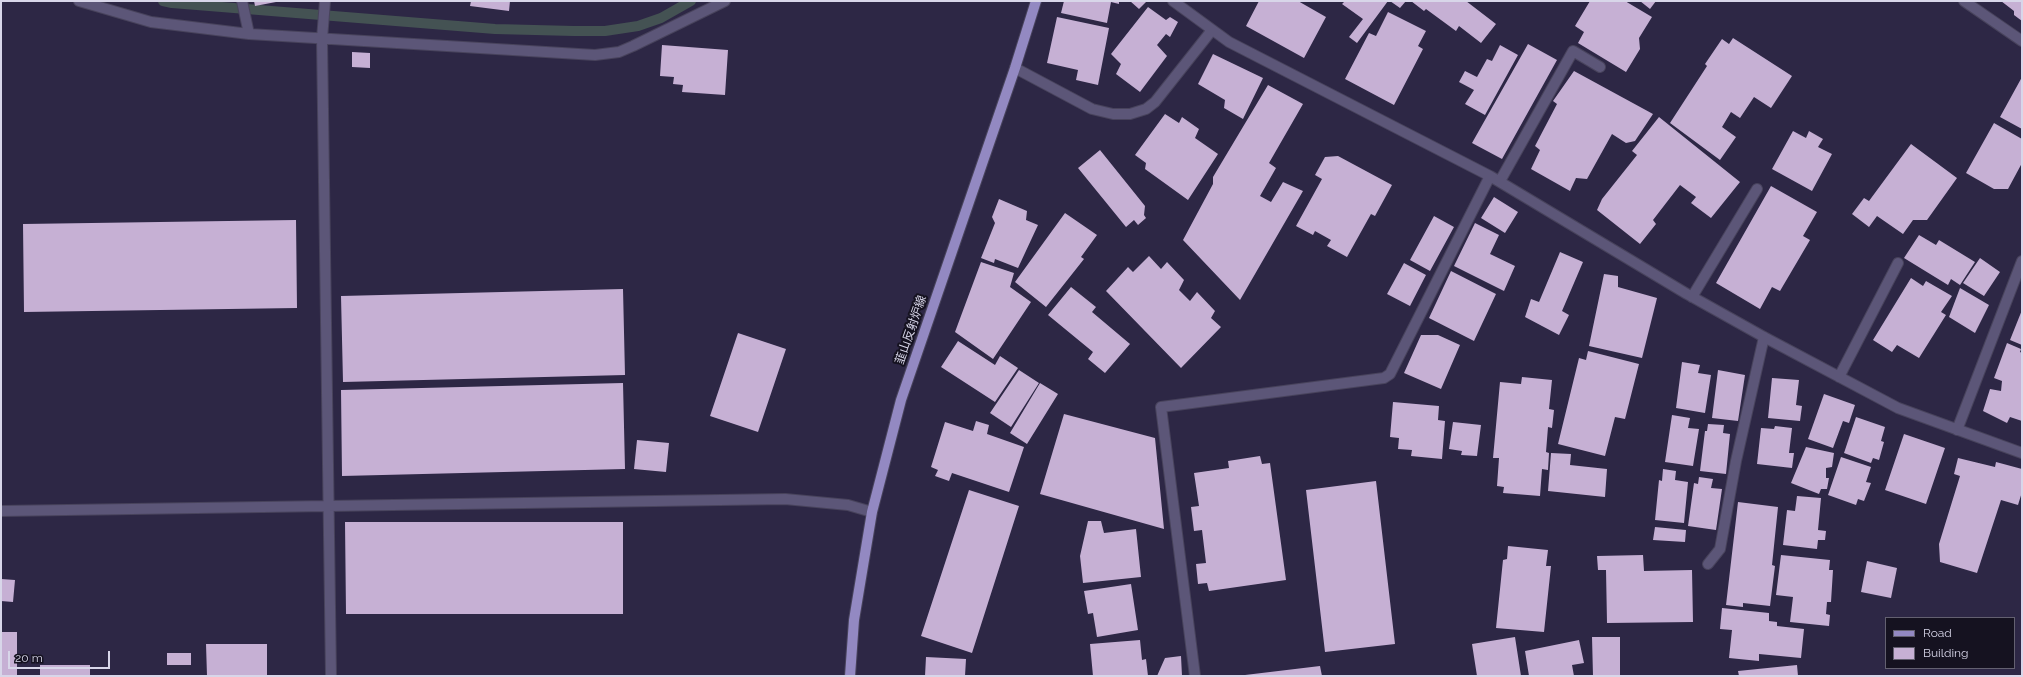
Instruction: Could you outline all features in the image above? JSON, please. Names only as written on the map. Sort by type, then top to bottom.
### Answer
[{"type":"main road","name":"韮山反射炉線","points":[[850,676],[854,620],[872,512],[901,400],[1015,68],[1036,1]]},
{"type":"street","points":[[79,1],[151,22],[595,55],[619,52],[725,1]]},
{"type":"street","points":[[242,1],[248,30]]},
{"type":"street","points":[[1174,1],[1229,42],[1500,181],[1692,297],[1839,377],[1898,408],[2022,453]]},
{"type":"street","points":[[1964,1],[2022,41]]},
{"type":"street","points":[[325,4],[322,34],[331,676]]},
{"type":"street","points":[[1015,68],[1092,109],[1113,114],[1130,114],[1146,109],[1155,102],[1212,30]]},
{"type":"street","points":[[1500,181],[1573,51],[1600,67]]},
{"type":"street","points":[[1195,676],[1161,407],[1384,378],[1390,374],[1490,176]]},
{"type":"street","points":[[1692,297],[1757,189]]},
{"type":"street","points":[[1957,430],[2022,261]]},
{"type":"street","points":[[1839,377],[1898,263]]},
{"type":"street","points":[[1708,564],[1720,549],[1736,461],[1764,337]]},
{"type":"street","points":[[1,510],[328,504],[785,499],[834,503],[872,512]]},
{"type":"building","points":[[254,1],[276,1],[276,2],[255,6]]},
{"type":"building","points":[[471,1],[510,1],[509,11],[470,6]]},
{"type":"building","points":[[1064,1],[1119,1],[1119,4],[1111,2],[1107,23],[1061,13]]},
{"type":"building","points":[[1130,1],[1147,1],[1139,9]]},
{"type":"building","points":[[1259,1],[1298,1],[1326,17],[1304,58],[1246,26]]},
{"type":"building","points":[[1345,1],[1388,1],[1357,43],[1349,37],[1363,19],[1342,4]]},
{"type":"building","points":[[1390,1],[1406,1],[1400,8]]},
{"type":"building","points":[[1411,1],[1466,1],[1496,24],[1481,43],[1459,26],[1456,31],[1426,9],[1424,11]]},
{"type":"building","points":[[1590,1],[1625,1],[1652,17],[1639,38],[1640,49],[1626,72],[1578,43],[1584,32],[1575,26]]},
{"type":"building","points":[[1640,1],[1656,1],[1650,9]]},
{"type":"building","points":[[2001,1],[2021,2],[2022,21],[2014,15],[2014,11]]},
{"type":"building","points":[[1148,7],[1166,20],[1170,17],[1178,22],[1170,37],[1166,34],[1157,45],[1167,56],[1140,92],[1116,74],[1121,64],[1111,54]]},
{"type":"building","points":[[1388,12],[1426,31],[1418,46],[1423,49],[1394,105],[1345,79],[1369,33],[1376,36]]},
{"type":"building","points":[[1057,17],[1109,28],[1098,85],[1076,80],[1078,70],[1047,63]]},
{"type":"building","points":[[1733,38],[1792,76],[1771,108],[1754,97],[1740,118],[1731,112],[1722,127],[1736,137],[1720,160],[1670,123],[1707,66],[1705,64],[1722,39],[1729,44]]},
{"type":"building","points":[[1528,44],[1557,60],[1502,159],[1472,143]]},
{"type":"building","points":[[662,45],[728,50],[725,95],[682,92],[683,85],[673,84],[674,77],[660,76]]},
{"type":"building","points":[[1500,45],[1518,55],[1485,115],[1465,104],[1474,90],[1459,82],[1465,71],[1477,77],[1487,59],[1492,61]]},
{"type":"building","points":[[352,52],[370,53],[370,68],[352,67]]},
{"type":"building","points":[[1213,54],[1263,78],[1243,119],[1224,108],[1225,100],[1198,84]]},
{"type":"building","points":[[1574,71],[1653,114],[1635,141],[1626,143],[1612,134],[1587,179],[1576,178],[1570,191],[1531,169],[1540,150],[1535,146],[1557,104],[1553,101]]},
{"type":"building","points":[[2022,77],[2022,129],[2000,117]]},
{"type":"building","points":[[1268,85],[1303,104],[1269,163],[1276,168],[1260,196],[1271,202],[1283,182],[1303,191],[1240,300],[1183,240],[1213,184],[1213,177]]},
{"type":"building","points":[[1165,114],[1179,123],[1182,117],[1199,129],[1195,138],[1218,154],[1188,200],[1145,169],[1146,163],[1135,155]]},
{"type":"building","points":[[1659,117],[1740,182],[1711,218],[1691,203],[1696,197],[1680,185],[1653,220],[1656,224],[1640,244],[1597,210],[1602,199],[1637,155],[1632,151]]},
{"type":"building","points":[[1994,123],[2022,139],[2022,163],[2008,189],[1994,189],[1966,173]]},
{"type":"building","points":[[1793,131],[1806,138],[1809,131],[1823,139],[1818,147],[1832,154],[1812,191],[1772,169]]},
{"type":"building","points":[[1911,144],[1957,178],[1927,220],[1913,220],[1903,234],[1877,216],[1869,227],[1852,214],[1864,198],[1869,201]]},
{"type":"building","points":[[1100,150],[1145,206],[1144,215],[1146,218],[1138,225],[1134,220],[1126,227],[1078,168]]},
{"type":"building","points":[[1338,156],[1392,185],[1375,216],[1371,214],[1347,257],[1327,246],[1331,240],[1315,231],[1313,235],[1296,226],[1322,179],[1315,175],[1325,157]]},
{"type":"building","points":[[1771,186],[1817,212],[1803,236],[1810,240],[1780,291],[1772,287],[1760,309],[1716,283]]},
{"type":"building","points":[[1494,197],[1518,212],[1505,233],[1481,218]]},
{"type":"building","points":[[999,199],[1027,211],[1026,220],[1038,225],[1018,268],[995,259],[994,263],[981,258],[995,223],[992,217]]},
{"type":"building","points":[[1065,213],[1097,235],[1081,257],[1084,259],[1046,307],[1015,282]]},
{"type":"building","points":[[1434,216],[1454,227],[1430,271],[1410,260]]},
{"type":"building","points":[[296,220],[297,308],[24,312],[23,224]]},
{"type":"building","points":[[1475,223],[1499,235],[1490,254],[1515,266],[1504,291],[1454,266]]},
{"type":"building","points":[[1919,235],[1936,245],[1939,240],[1975,262],[1960,285],[1951,279],[1948,285],[1904,258]]},
{"type":"building","points":[[1560,252],[1583,262],[1562,311],[1569,315],[1559,335],[1525,317],[1531,299],[1539,302]]},
{"type":"building","points":[[1149,256],[1161,269],[1167,262],[1184,280],[1179,290],[1190,301],[1197,292],[1215,311],[1211,318],[1221,327],[1181,368],[1106,291],[1128,267],[1133,272]]},
{"type":"building","points":[[1980,258],[2000,272],[1984,296],[1963,283]]},
{"type":"building","points":[[981,262],[1014,273],[1010,287],[1031,302],[993,359],[955,332]]},
{"type":"building","points":[[1404,263],[1426,275],[1410,306],[1387,294]]},
{"type":"building","points":[[1451,271],[1496,294],[1474,341],[1429,318]]},
{"type":"building","points":[[1604,274],[1618,276],[1618,287],[1657,298],[1642,358],[1589,346]]},
{"type":"building","points":[[1911,278],[1923,286],[1926,281],[1952,296],[1941,312],[1946,315],[1919,358],[1897,345],[1892,352],[1873,340]]},
{"type":"building","points":[[1071,287],[1096,307],[1092,312],[1130,344],[1105,373],[1088,359],[1093,352],[1048,315]]},
{"type":"building","points":[[1960,288],[1989,305],[1975,333],[1949,317]]},
{"type":"building","points":[[623,289],[625,375],[343,382],[341,296]]},
{"type":"building","points":[[2022,310],[2022,345],[2010,340]]},
{"type":"building","points":[[738,333],[786,349],[758,432],[710,416]]},
{"type":"building","points":[[1421,335],[1438,335],[1460,345],[1441,389],[1404,373]]},
{"type":"building","points":[[958,341],[995,365],[1000,356],[1018,368],[995,402],[941,367]]},
{"type":"building","points":[[2007,343],[2021,349],[2020,352],[2022,353],[2022,421],[2010,417],[2007,423],[1983,411],[1990,389],[2001,391],[2002,381],[1994,378]]},
{"type":"building","points":[[1588,351],[1639,364],[1625,419],[1615,417],[1605,456],[1558,444],[1579,358],[1586,360]]},
{"type":"building","points":[[1682,362],[1700,365],[1698,373],[1711,375],[1705,413],[1676,408]]},
{"type":"building","points":[[1019,370],[1039,383],[1011,427],[990,413]]},
{"type":"building","points":[[1718,370],[1745,375],[1738,421],[1712,418]]},
{"type":"building","points":[[1522,377],[1552,380],[1549,409],[1554,410],[1552,428],[1548,427],[1546,452],[1549,453],[1548,470],[1542,469],[1540,496],[1503,493],[1504,487],[1497,486],[1499,458],[1493,458],[1500,382],[1521,384]]},
{"type":"building","points":[[1772,378],[1799,380],[1796,405],[1802,406],[1800,421],[1768,418]]},
{"type":"building","points":[[623,383],[625,469],[342,476],[341,390]]},
{"type":"building","points":[[1040,383],[1058,394],[1027,444],[1010,433]]},
{"type":"building","points":[[1824,394],[1855,405],[1849,423],[1843,421],[1833,448],[1808,439]]},
{"type":"building","points":[[1393,402],[1439,406],[1438,420],[1445,421],[1442,459],[1411,456],[1412,450],[1398,449],[1399,438],[1390,437]]},
{"type":"building","points":[[1064,414],[1155,438],[1164,529],[1040,494]]},
{"type":"building","points":[[1672,415],[1690,418],[1688,428],[1699,429],[1693,466],[1665,462]]},
{"type":"building","points":[[1856,417],[1885,427],[1881,441],[1884,442],[1879,460],[1873,458],[1871,463],[1844,453]]},
{"type":"building","points":[[976,421],[989,425],[987,434],[1024,447],[1009,492],[952,473],[949,481],[935,476],[938,470],[931,467],[945,422],[973,431]]},
{"type":"building","points":[[1453,422],[1481,425],[1477,456],[1461,455],[1462,451],[1449,449]]},
{"type":"building","points":[[1708,424],[1724,425],[1723,433],[1730,434],[1726,474],[1700,471],[1705,431],[1707,431]]},
{"type":"building","points":[[1775,426],[1792,428],[1789,453],[1794,453],[1792,468],[1757,464],[1761,428],[1774,429]]},
{"type":"building","points":[[1904,434],[1945,448],[1926,504],[1885,490]]},
{"type":"building","points":[[637,440],[669,443],[666,472],[634,469]]},
{"type":"building","points":[[1806,447],[1834,453],[1832,467],[1826,468],[1826,478],[1829,478],[1827,489],[1821,489],[1819,494],[1791,483]]},
{"type":"building","points":[[1551,453],[1571,454],[1570,465],[1607,469],[1605,497],[1548,491]]},
{"type":"building","points":[[1260,456],[1262,464],[1270,463],[1286,580],[1209,591],[1207,583],[1198,584],[1196,564],[1206,563],[1202,530],[1194,531],[1191,507],[1199,506],[1194,473],[1229,468],[1228,461]]},
{"type":"building","points":[[1841,457],[1871,467],[1866,482],[1871,483],[1864,501],[1858,499],[1856,505],[1828,495]]},
{"type":"building","points":[[1958,458],[1995,467],[1996,462],[2022,469],[2022,492],[2018,505],[2001,500],[1977,573],[1940,562],[1939,544],[1960,476],[1954,474]]},
{"type":"building","points":[[1663,469],[1676,471],[1675,480],[1688,482],[1684,523],[1655,520],[1659,480],[1662,481]]},
{"type":"building","points":[[1699,477],[1713,479],[1711,488],[1722,489],[1716,530],[1688,526],[1694,483],[1698,484]]},
{"type":"building","points":[[1376,481],[1395,644],[1325,652],[1306,490]]},
{"type":"building","points":[[969,490],[1019,506],[972,653],[921,636]]},
{"type":"building","points":[[1797,496],[1821,498],[1818,530],[1826,531],[1825,540],[1818,540],[1817,549],[1783,545],[1787,510],[1795,511]]},
{"type":"building","points":[[1738,502],[1778,507],[1772,565],[1775,566],[1770,606],[1743,603],[1743,607],[1726,605]]},
{"type":"building","points":[[1088,521],[1101,521],[1104,533],[1136,529],[1141,577],[1083,583],[1080,556]]},
{"type":"building","points":[[345,522],[623,522],[623,614],[346,614]]},
{"type":"building","points":[[1655,527],[1686,530],[1685,542],[1653,540]]},
{"type":"building","points":[[1508,546],[1548,550],[1546,566],[1551,566],[1544,632],[1496,628],[1503,560],[1507,559]]},
{"type":"building","points":[[1643,555],[1644,571],[1692,570],[1693,622],[1607,623],[1606,570],[1598,570],[1597,556]]},
{"type":"building","points":[[1781,555],[1830,560],[1829,570],[1833,570],[1831,602],[1827,602],[1826,614],[1830,615],[1829,626],[1790,622],[1793,597],[1776,595]]},
{"type":"building","points":[[1867,561],[1897,568],[1891,598],[1861,592]]},
{"type":"building","points":[[1,579],[15,580],[13,602],[1,601]]},
{"type":"building","points":[[1131,584],[1138,630],[1097,637],[1093,613],[1088,614],[1084,591]]},
{"type":"building","points":[[1722,608],[1769,613],[1769,621],[1777,622],[1777,626],[1804,629],[1801,658],[1759,654],[1759,661],[1729,658],[1732,630],[1720,629]]},
{"type":"building","points":[[1,632],[17,632],[17,676],[1,676]]},
{"type":"building","points":[[1515,637],[1521,676],[1477,676],[1472,644]]},
{"type":"building","points":[[1592,637],[1620,637],[1620,676],[1593,676]]},
{"type":"building","points":[[1140,640],[1142,660],[1146,659],[1148,676],[1093,676],[1090,644]]},
{"type":"building","points":[[1579,640],[1584,663],[1572,665],[1574,676],[1529,676],[1525,651]]},
{"type":"building","points":[[206,644],[267,644],[267,676],[207,676]]},
{"type":"building","points":[[167,653],[191,653],[191,665],[167,665]]},
{"type":"building","points":[[1181,656],[1182,676],[1157,676],[1165,658]]},
{"type":"building","points":[[926,657],[966,659],[965,676],[925,676]]},
{"type":"building","points":[[40,665],[90,665],[90,676],[40,676]]},
{"type":"building","points":[[1797,665],[1798,676],[1739,676],[1738,671]]},
{"type":"building","points":[[1320,666],[1322,676],[1245,676],[1245,675]]},
{"type":"waterway","points":[[163,1],[172,3],[495,29],[574,31],[605,31],[638,26],[661,18],[691,1]]}]
